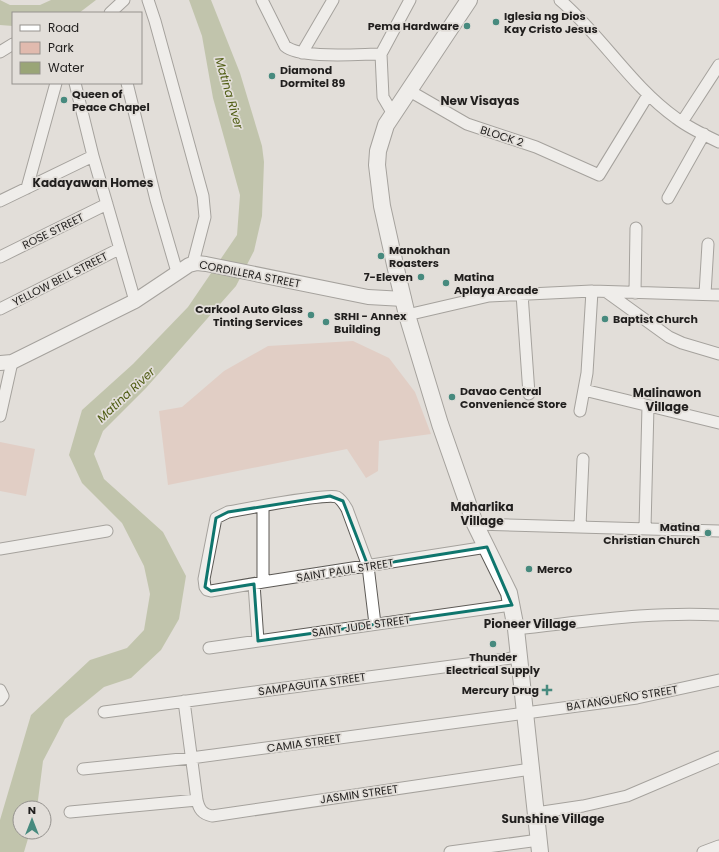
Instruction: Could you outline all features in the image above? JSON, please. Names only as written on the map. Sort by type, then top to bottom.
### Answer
[{"type":"main road","points":[[469,0],[393,114],[381,138],[377,165],[387,232],[408,315],[448,452],[475,524],[504,581],[512,605],[516,629],[539,846]]},
{"type":"street","points":[[111,12],[124,0]]},
{"type":"street","points":[[148,0],[203,196],[204,222],[199,264]]},
{"type":"street","points":[[262,0],[285,46],[293,51],[302,53],[381,54]]},
{"type":"street","points":[[302,53],[333,0]]},
{"type":"street","points":[[393,114],[383,97],[381,54],[410,0]]},
{"type":"street","points":[[560,0],[581,18],[648,95],[682,122],[719,142]]},
{"type":"street","points":[[0,52],[12,45]]},
{"type":"street","points":[[682,122],[719,64]]},
{"type":"street","points":[[27,188],[56,84]]},
{"type":"street","points":[[75,84],[93,156],[134,301]]},
{"type":"street","points":[[127,84],[159,213],[177,272]]},
{"type":"street","name":"BLOCK 2","points":[[408,90],[467,124],[536,147],[599,175],[648,95]]},
{"type":"street","points":[[668,198],[704,134]]},
{"type":"street","points":[[0,201],[93,156]]},
{"type":"street","name":"ROSE STREET","points":[[0,257],[107,204]]},
{"type":"street","points":[[635,293],[636,228]]},
{"type":"street","points":[[705,294],[708,244]]},
{"type":"street","name":"YELLOW BELL STREET","points":[[0,309],[119,249]]},
{"type":"street","name":"CORDILLERA STREET","points":[[6,363],[134,301],[177,272],[199,264],[368,297],[404,299]]},
{"type":"street","points":[[408,315],[489,296],[592,292],[705,294],[719,296]]},
{"type":"street","points":[[580,411],[587,374],[592,292]]},
{"type":"street","points":[[608,293],[669,337],[682,343],[719,354]]},
{"type":"street","points":[[522,294],[529,394]]},
{"type":"street","points":[[0,416],[6,363]]},
{"type":"street","points":[[584,390],[719,423]]},
{"type":"street","points":[[645,528],[648,406]]},
{"type":"street","points":[[580,526],[583,459]]},
{"type":"street","points":[[258,641],[258,583],[263,506],[321,497],[338,498],[343,501],[347,509],[368,566],[375,624]]},
{"type":"street","name":"SAINT PAUL STREET","points":[[263,506],[222,514],[216,518],[204,579],[204,587],[207,590],[487,547]]},
{"type":"street","points":[[475,524],[719,531]]},
{"type":"street","points":[[0,549],[107,531]]},
{"type":"street","name":"SAINT JUDE STREET","points":[[209,648],[512,605]]},
{"type":"street","points":[[516,629],[646,614],[684,613],[719,615]]},
{"type":"street","name":"SAMPAGUITA STREET","points":[[104,712],[519,657]]},
{"type":"street","name":"BATANGUEÑO STREET","points":[[525,713],[637,698],[719,680]]},
{"type":"street","points":[[0,690],[3,696],[0,700]]},
{"type":"street","points":[[70,812],[197,800],[184,701]]},
{"type":"street","name":"CAMIA STREET","points":[[83,769],[192,758],[525,713]]},
{"type":"street","points":[[536,813],[590,805],[627,796],[719,758]]},
{"type":"street","name":"JASMIN STREET","points":[[197,800],[202,812],[212,816],[531,769]]},
{"type":"street","points":[[450,852],[539,846]]},
{"type":"street","points":[[703,852],[719,846]]},
{"type":"highlighted area","points":[[330,496],[343,501],[368,566],[487,547],[512,605],[258,641],[254,584],[211,591],[205,587],[216,518],[228,512],[321,497]]},
{"type":"green space","points":[[353,341],[389,358],[415,392],[431,434],[379,441],[378,471],[366,478],[347,449],[168,485],[159,411],[182,407],[224,371],[268,346]]},
{"type":"green space","points":[[0,442],[35,449],[26,496],[0,491]]},
{"type":"water","points":[[0,0],[10,5],[40,5],[51,0],[96,0],[80,12],[12,12],[12,26],[0,25]]},
{"type":"water","name":"Matina River","points":[[189,0],[211,0],[240,73],[262,146],[264,162],[262,216],[254,251],[236,286],[146,388],[103,431],[94,454],[104,479],[163,532],[186,576],[179,619],[161,650],[131,678],[104,687],[65,719],[43,761],[38,800],[12,800],[12,840],[28,840],[24,852],[0,852],[0,820],[31,715],[90,660],[127,648],[144,630],[150,594],[144,566],[122,523],[82,483],[69,455],[82,410],[133,364],[188,307],[237,235],[240,195],[213,98],[202,36]]},
{"type":"place","name":"Iglesia ng Dios Kay Cristo Jesus","points":[[496,22]]},
{"type":"place","name":"Pema Hardware","points":[[467,26]]},
{"type":"place","name":"Diamond Dormitel 89","points":[[272,76]]},
{"type":"place","name":"Queen of Peace Chapel","points":[[64,100]]},
{"type":"place","name":"Manokhan Roasters","points":[[381,256]]},
{"type":"place","name":"7-Eleven","points":[[421,277]]},
{"type":"place","name":"Matina Aplaya Arcade","points":[[446,283]]},
{"type":"place","name":"Carkool Auto Glass Tinting Services","points":[[311,315]]},
{"type":"place","name":"Baptist Church","points":[[605,319]]},
{"type":"place","name":"SRHI - Annex Building","points":[[326,322]]},
{"type":"place","name":"Davao Central Convenience Store","points":[[452,397]]},
{"type":"place","name":"Matina Christian Church","points":[[708,533]]},
{"type":"place","name":"Merco","points":[[529,569]]},
{"type":"place","name":"Thunder Electrical Supply","points":[[493,644]]},
{"type":"place","name":"Mercury Drug","points":[[547,690]]},
{"type":"district","name":"New Visayas","points":[[480,101]]},
{"type":"district","name":"Kadayawan Homes","points":[[93,183]]},
{"type":"district","name":"Malinawon Village","points":[[667,400]]},
{"type":"district","name":"Maharlika Village","points":[[482,514]]},
{"type":"district","name":"Pioneer Village","points":[[530,624]]},
{"type":"district","name":"Sunshine Village","points":[[553,819]]}]
